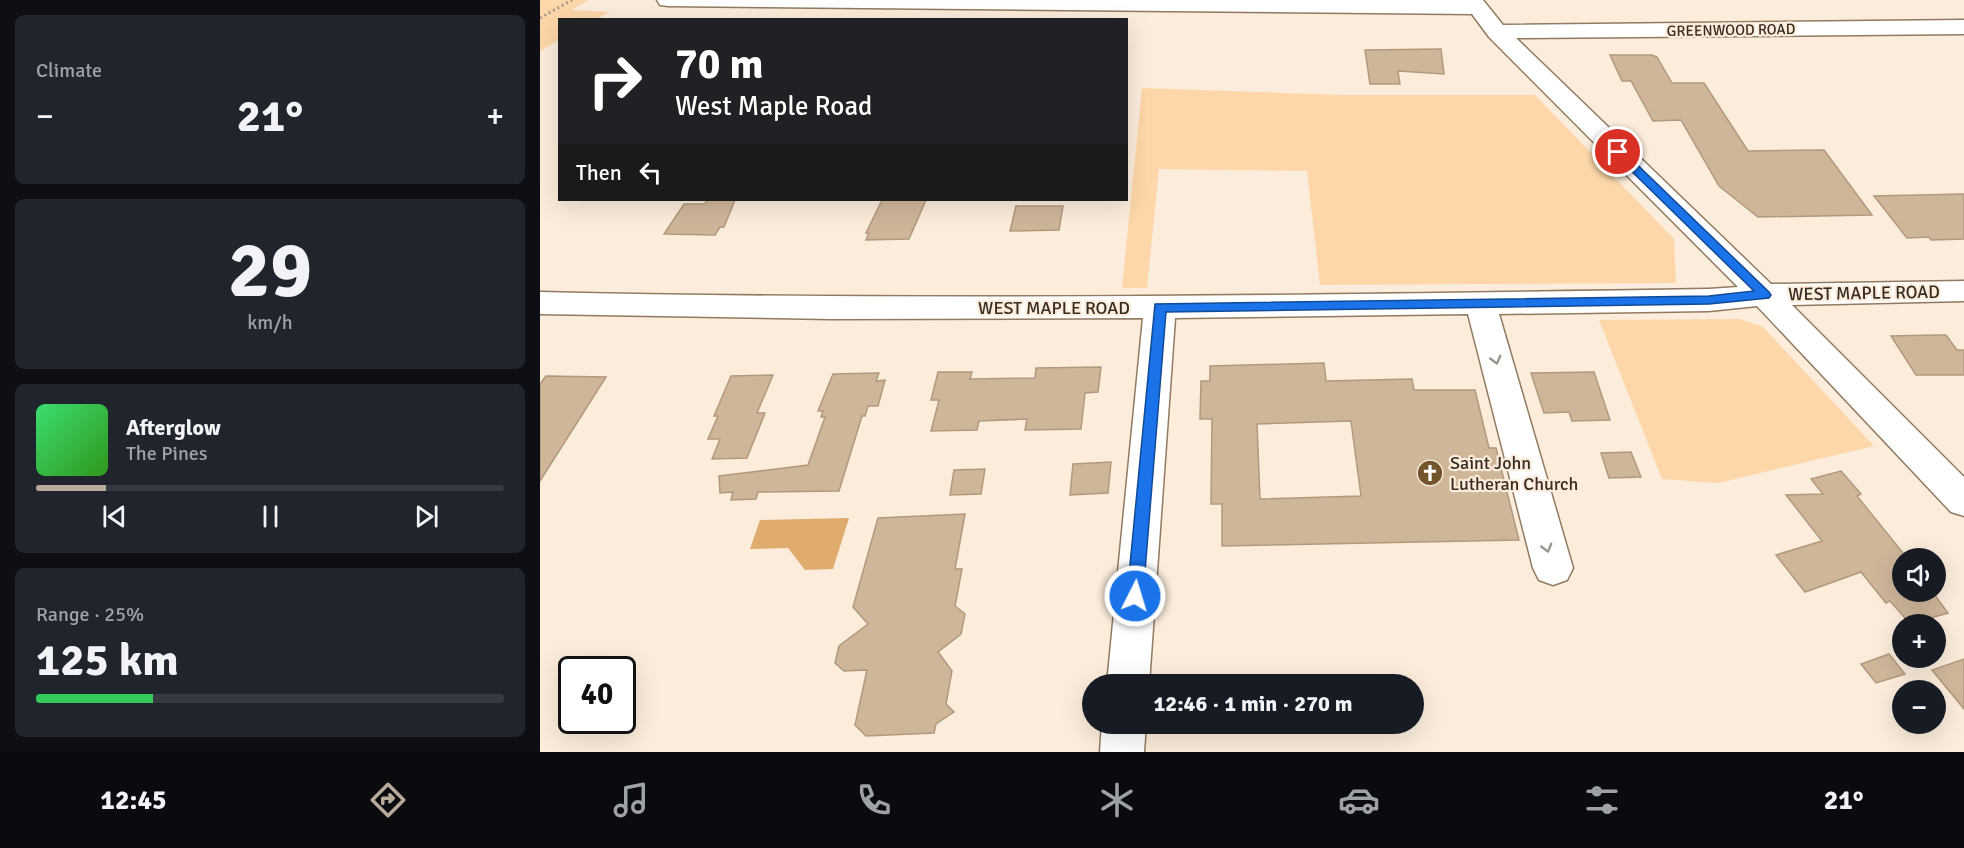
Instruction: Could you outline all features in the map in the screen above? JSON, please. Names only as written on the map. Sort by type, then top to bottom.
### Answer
[{"type":"street","points":[[668,0],[1474,4],[1497,32],[1764,295],[1964,501]]},
{"type":"street","name":"GREENWOOD ROAD","points":[[1497,32],[1964,27]]},
{"type":"street","name":"WEST MAPLE ROAD","points":[[540,303],[722,308],[1160,307],[1709,300],[1764,295],[1964,291]]},
{"type":"street","points":[[1480,303],[1553,568]]},
{"type":"street","points":[[1129,674],[1160,307]]},
{"type":"street","points":[[1122,752],[1123,734]]},
{"type":"path","points":[[540,18],[572,0]]},
{"type":"shaded area","points":[[540,0],[589,0],[571,10],[610,12],[598,18],[558,18],[558,41],[540,51]]},
{"type":"shaded area","points":[[1142,88],[1342,95],[1535,95],[1674,239],[1676,283],[1320,285],[1307,171],[1159,169],[1147,288],[1122,288]]},
{"type":"shaded area","points":[[1740,319],[1763,327],[1874,446],[1718,483],[1662,479],[1599,320]]},
{"type":"shaded area","points":[[849,518],[833,569],[805,570],[788,548],[750,549],[760,520]]},
{"type":"building","points":[[1441,49],[1444,74],[1398,71],[1400,84],[1370,84],[1365,50]]},
{"type":"building","points":[[1610,55],[1652,55],[1657,57],[1672,83],[1704,83],[1748,151],[1824,150],[1872,215],[1758,217],[1719,186],[1681,120],[1653,121],[1631,81],[1622,81]]},
{"type":"building","points":[[1964,194],[1964,239],[1931,240],[1929,237],[1907,238],[1874,196]]},
{"type":"building","points":[[707,201],[735,201],[724,227],[720,227],[715,235],[664,234],[684,204],[704,204]]},
{"type":"building","points":[[882,201],[926,201],[909,239],[866,240],[869,233],[866,233]]},
{"type":"building","points":[[1016,206],[1063,206],[1059,230],[1010,231]]},
{"type":"building","points":[[1946,335],[1957,350],[1964,350],[1964,375],[1916,375],[1891,336]]},
{"type":"building","name":"Saint John Lutheran Church","points":[[1324,363],[1326,381],[1412,379],[1414,390],[1475,390],[1489,448],[1496,448],[1519,540],[1222,546],[1222,504],[1211,504],[1212,419],[1200,419],[1201,381],[1210,381],[1210,366]],"holes":[[[1351,421],[1361,496],[1260,499],[1257,424]]]},
{"type":"building","points":[[1101,367],[1098,392],[1085,393],[1081,429],[1025,430],[1027,419],[979,421],[977,430],[931,431],[939,400],[931,400],[938,372],[972,372],[970,379],[1035,378],[1036,368]]},
{"type":"building","points":[[1594,372],[1610,420],[1572,421],[1569,412],[1544,413],[1531,373]]},
{"type":"building","points":[[879,373],[876,381],[885,380],[878,406],[868,406],[865,416],[862,416],[839,491],[758,492],[756,499],[731,500],[733,492],[720,493],[719,476],[808,465],[825,417],[821,417],[823,411],[818,411],[833,374]]},
{"type":"building","points":[[773,375],[757,413],[765,413],[747,458],[712,459],[720,439],[708,439],[718,416],[714,416],[731,376]]},
{"type":"building","points":[[546,376],[606,377],[540,481],[540,384]]},
{"type":"building","points":[[1631,452],[1641,477],[1609,478],[1601,453]]},
{"type":"building","points":[[1111,462],[1108,493],[1070,495],[1073,464]]},
{"type":"building","points":[[985,469],[981,494],[950,495],[954,470]]},
{"type":"building","points":[[1841,471],[1861,494],[1857,496],[1899,548],[1892,548],[1892,602],[1940,602],[1948,613],[1901,614],[1890,601],[1886,603],[1861,572],[1805,592],[1776,555],[1822,541],[1786,495],[1823,494],[1811,479]]},
{"type":"building","points":[[965,514],[955,569],[962,569],[955,606],[965,614],[961,634],[938,652],[952,671],[946,704],[954,712],[936,724],[934,733],[866,736],[855,725],[867,670],[844,671],[835,663],[839,646],[868,624],[853,607],[878,518]]},
{"type":"building","points":[[1889,654],[1892,658],[1892,668],[1900,668],[1905,674],[1876,683],[1861,664]]},
{"type":"building","points":[[1964,659],[1964,709],[1946,687],[1946,680],[1940,680],[1932,670],[1946,668],[1946,665]]},
{"type":"place","name":"Saint John Lutheran Church","points":[[1430,473]]},
{"type":"route","points":[[1135,596],[1160,307],[1709,300],[1764,295],[1618,152]]}]
